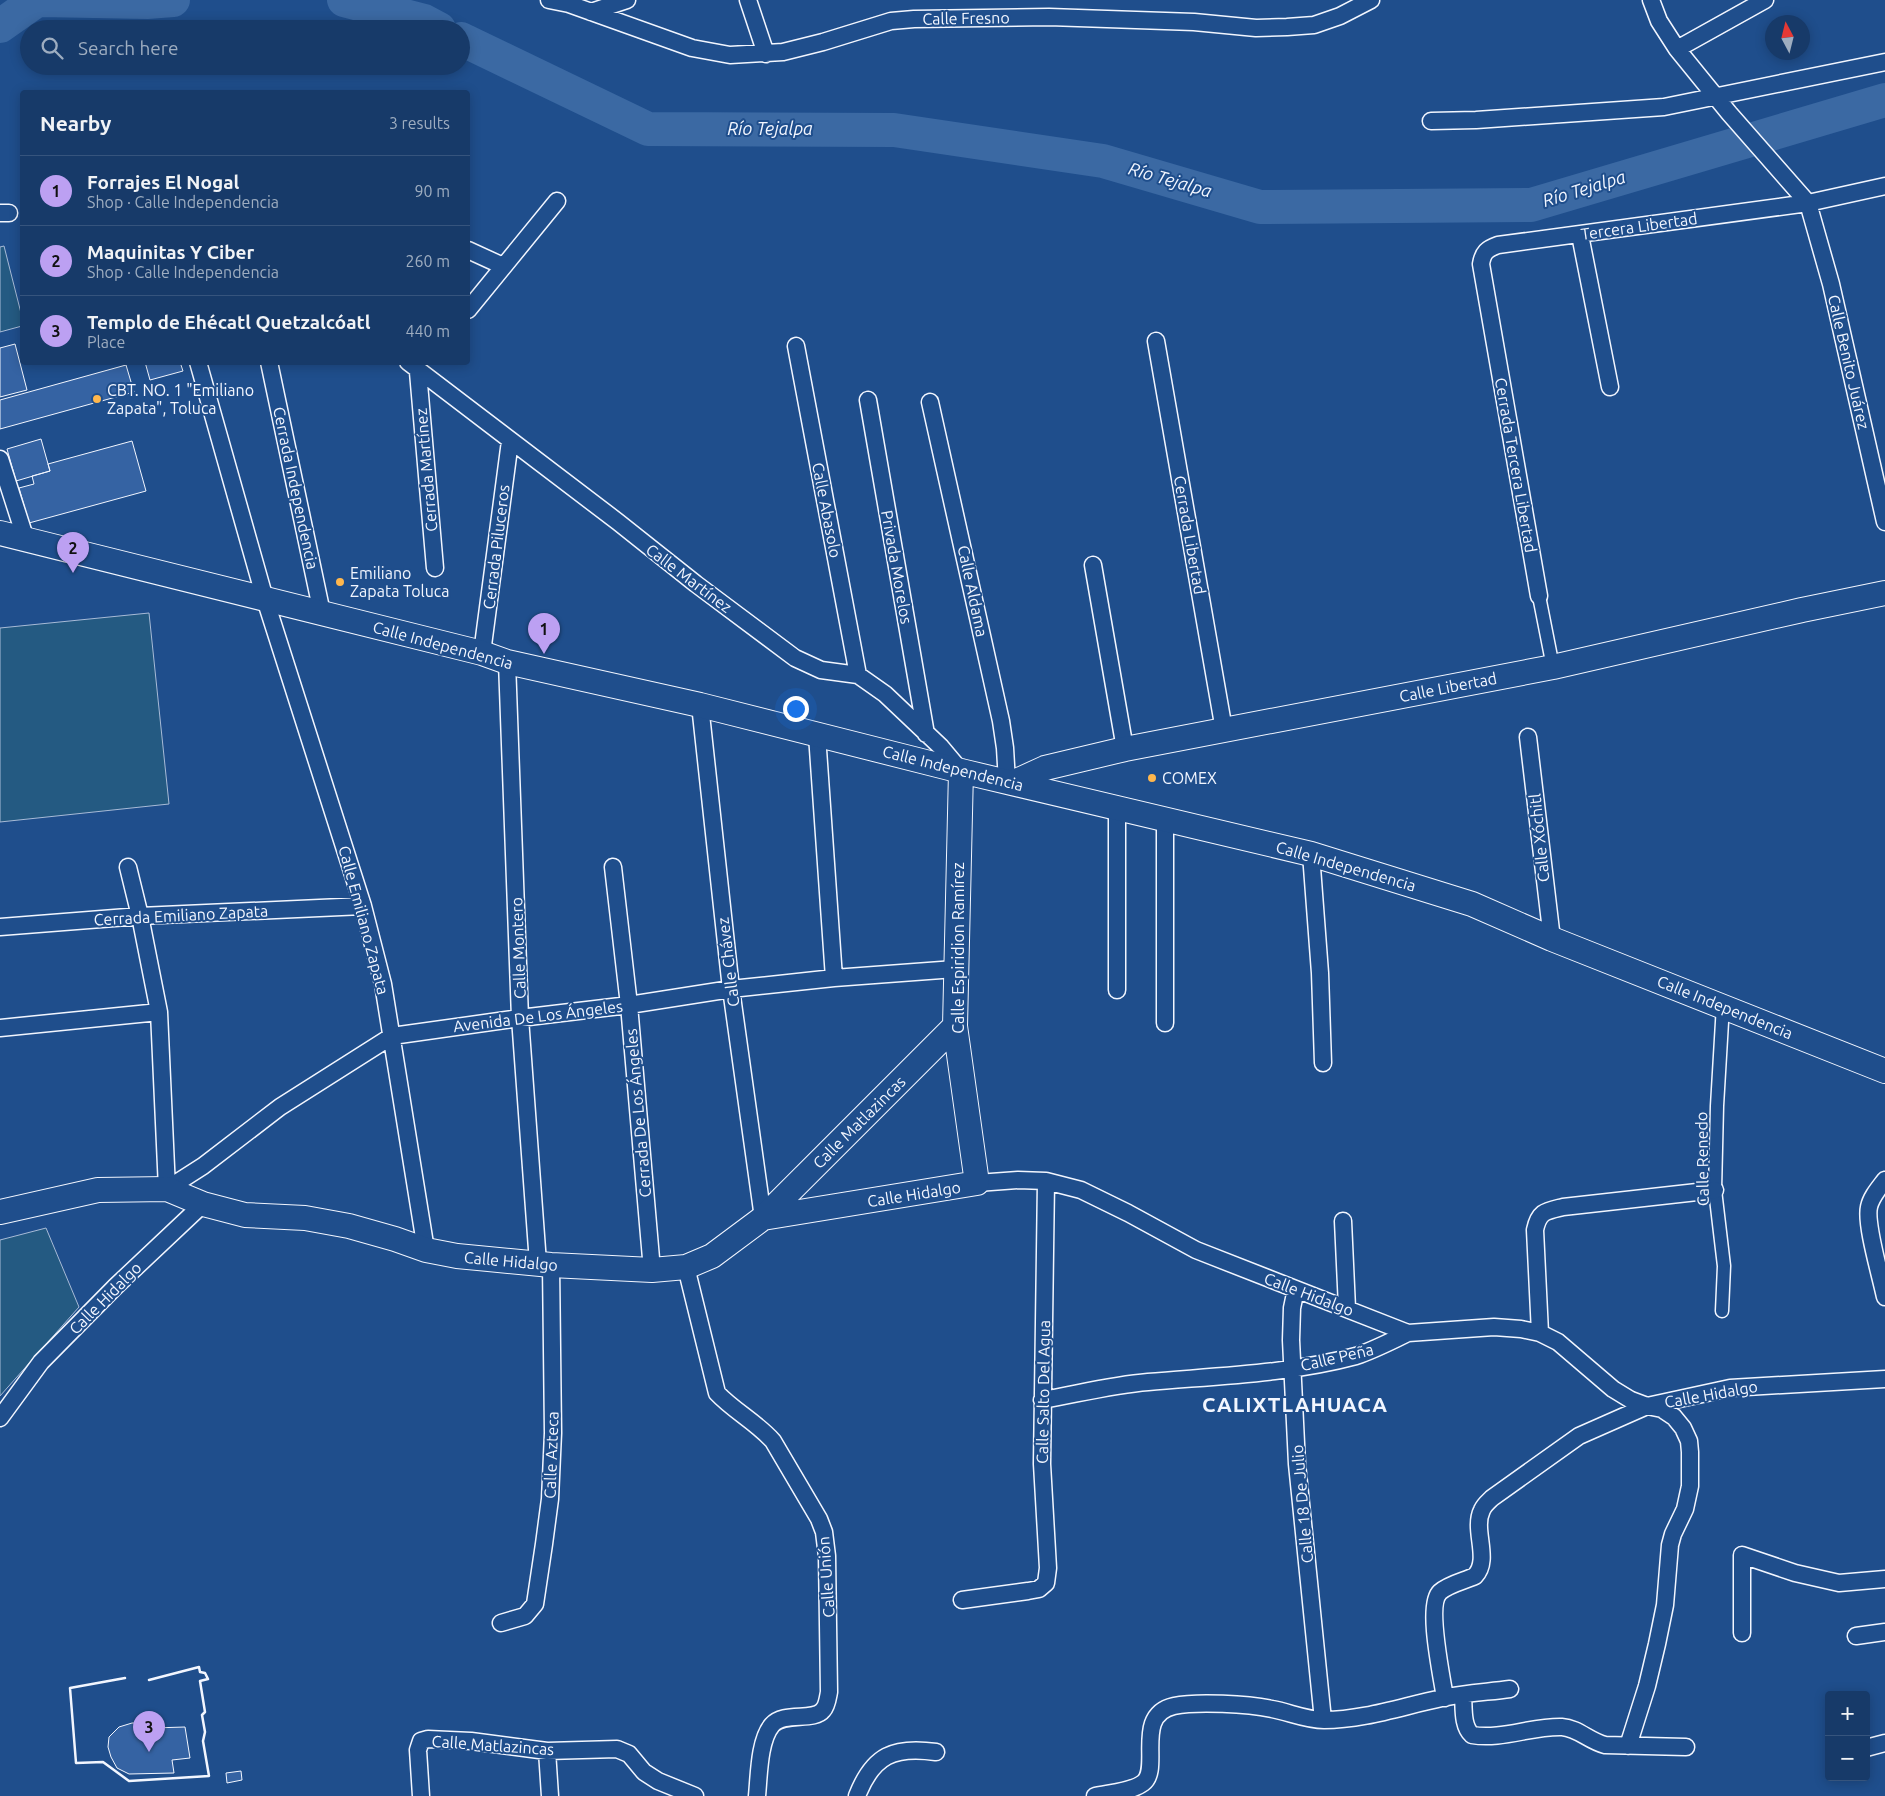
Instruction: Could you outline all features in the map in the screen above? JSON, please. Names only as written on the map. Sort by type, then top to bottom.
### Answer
[{"type":"main road","name":"Calle Independencia","points":[[0,533],[482,654],[507,662],[700,705],[1009,783],[1165,818],[1311,854],[1472,904],[1552,939],[1723,1005],[1885,1071]]},
{"type":"main road","name":"Calle Libertad","points":[[1009,783],[1045,768],[1125,749],[1553,667],[1774,616],[1885,593]]},
{"type":"main road","name":"Calle Espiridion Ramírez","points":[[961,771],[955,1026],[978,1183]]},
{"type":"main road","name":"Calle Matlazincas","points":[[763,1218],[955,1026]]},
{"type":"main road","name":"Calle Hidalgo","points":[[203,1204],[246,1215],[305,1218],[349,1226],[395,1238],[426,1250],[457,1256],[544,1264],[652,1270],[686,1268],[712,1256],[763,1218],[978,1183]]},
{"type":"main road","points":[[1,1207],[98,1190],[167,1189],[203,1204]]},
{"type":"street","name":"Calle Fresno","points":[[549,0],[568,2],[591,12],[705,51],[730,55],[766,54],[810,45],[866,27],[899,20],[1049,17],[1194,22],[1256,28],[1288,28],[1314,25],[1371,0]]},
{"type":"street","points":[[591,12],[628,0]]},
{"type":"street","points":[[748,0],[766,54]]},
{"type":"street","points":[[1650,0],[1659,21],[1677,49],[1729,113],[1808,204]]},
{"type":"street","points":[[1677,49],[1765,0]]},
{"type":"street","points":[[1431,121],[1476,120],[1664,107],[1885,62]]},
{"type":"street","name":"Tercera Libertad","points":[[1481,264],[1483,254],[1488,249],[1498,245],[1808,204],[1885,186]]},
{"type":"street","points":[[470,307],[557,201]]},
{"type":"street","name":"Calle Benito Juárez","points":[[1808,204],[1831,284],[1885,522]]},
{"type":"street","points":[[1580,234],[1610,387]]},
{"type":"street","points":[[470,251],[503,266]]},
{"type":"street","name":"Cerrada Tercera Libertad","points":[[1481,264],[1553,667]]},
{"type":"street","name":"Cerrada Libertad","points":[[1156,341],[1224,730]]},
{"type":"street","name":"Calle Abasolo","points":[[796,346],[858,675]]},
{"type":"street","name":"Calle Emiliano Zapata","points":[[199,365],[265,599],[363,906],[383,984],[426,1250]]},
{"type":"street","name":"Cerrada Independencia","points":[[270,365],[322,614]]},
{"type":"street","name":"Calle Martínez","points":[[417,366],[510,442],[795,658],[821,670],[858,675],[885,694],[941,747],[961,771]]},
{"type":"street","name":"Cerrada Martínez","points":[[417,366],[435,568]]},
{"type":"street","name":"Privada Morelos","points":[[868,400],[926,734]]},
{"type":"street","name":"Calle Aldama","points":[[930,402],[1001,721],[1009,783]]},
{"type":"street","name":"Cerrada Piluceros","points":[[482,654],[510,442]]},
{"type":"street","points":[[0,459],[26,540]]},
{"type":"street","points":[[1093,565],[1125,749]]},
{"type":"street","name":"Calle Montero","points":[[507,662],[520,1018],[544,1264]]},
{"type":"street","name":"Calle Chávez","points":[[700,705],[731,989],[763,1218]]},
{"type":"street","points":[[817,735],[834,978]]},
{"type":"street","name":"Calle Xóchitl","points":[[1528,738],[1552,939]]},
{"type":"street","points":[[1116,990],[1117,808]]},
{"type":"street","points":[[1165,818],[1165,1023]]},
{"type":"street","points":[[1311,854],[1320,973],[1323,1063]]},
{"type":"street","points":[[128,867],[140,916],[158,1012],[167,1189]]},
{"type":"street","name":"Cerrada De Los Ángeles","points":[[613,867],[629,1006],[652,1270]]},
{"type":"street","name":"Cerrada Emiliano Zapata","points":[[0,927],[140,916],[363,906]]},
{"type":"street","name":"Avenida De Los Ángeles","points":[[167,1189],[203,1166],[280,1107],[392,1036],[520,1018],[629,1006],[731,989],[834,978],[955,969]]},
{"type":"street","name":"Calle Renedo","points":[[1722,1311],[1724,1266],[1715,1190],[1717,1106],[1723,1005]]},
{"type":"street","points":[[0,1028],[158,1012]]},
{"type":"street","name":"Calle Hidalgo","points":[[978,1183],[1018,1180],[1046,1181],[1082,1190],[1196,1250],[1408,1333],[1494,1327],[1521,1329],[1540,1333],[1558,1342],[1613,1389],[1631,1400],[1648,1406],[1730,1388],[1885,1379]]},
{"type":"street","points":[[1885,1180],[1874,1194],[1868,1207],[1869,1223],[1885,1297]]},
{"type":"street","name":"Calle Salto Del Agua","points":[[962,1600],[1028,1591],[1039,1588],[1046,1583],[1048,1568],[1042,1464],[1042,1400],[1046,1181]]},
{"type":"street","points":[[1540,1333],[1535,1230],[1538,1218],[1546,1211],[1563,1207],[1715,1190]]},
{"type":"street","name":"Calle Hidalgo","points":[[0,1418],[41,1362],[116,1286],[203,1204]]},
{"type":"street","points":[[1344,1221],[1347,1308]]},
{"type":"street","name":"Calle Azteca","points":[[501,1623],[525,1616],[535,1604],[550,1499],[553,1433],[544,1264]]},
{"type":"street","name":"Calle Unión","points":[[686,1268],[717,1392],[725,1402],[763,1430],[773,1441],[819,1519],[824,1532],[828,1589],[829,1684],[827,1701],[824,1710],[818,1714],[782,1719],[773,1723],[767,1733],[763,1748],[756,1796]]},
{"type":"street","name":"Calle 18 De Julio","points":[[1296,1289],[1292,1308],[1292,1368],[1300,1503],[1323,1720]]},
{"type":"street","name":"Calle Peña","points":[[1042,1400],[1146,1382],[1213,1378],[1292,1368],[1356,1356],[1408,1333]]},
{"type":"street","points":[[1445,1698],[1433,1616],[1434,1602],[1438,1593],[1445,1588],[1479,1573],[1482,1560],[1480,1522],[1481,1512],[1484,1507],[1492,1498],[1579,1436],[1648,1406],[1662,1409],[1674,1417],[1683,1428],[1689,1441],[1692,1468],[1685,1509],[1673,1534],[1668,1551],[1665,1604],[1657,1644],[1647,1686],[1628,1746]]},
{"type":"street","points":[[1742,1633],[1742,1555],[1795,1573],[1839,1583],[1885,1579]]},
{"type":"street","points":[[1856,1636],[1885,1632]]},
{"type":"street","points":[[1095,1796],[1128,1789],[1144,1783],[1149,1774],[1151,1732],[1154,1720],[1160,1712],[1172,1706],[1198,1704],[1261,1707],[1306,1718],[1323,1720],[1354,1717],[1445,1698],[1510,1689]]},
{"type":"street","points":[[1463,1695],[1465,1722],[1468,1731],[1472,1735],[1496,1735],[1562,1728],[1574,1729],[1594,1742],[1605,1745],[1686,1746]]},
{"type":"street","name":"Calle Matlazincas","points":[[421,1796],[418,1750],[422,1741],[428,1739],[471,1741],[547,1751],[617,1749],[629,1754],[644,1772],[658,1781],[695,1796]]},
{"type":"street","points":[[1870,1747],[1885,1743]]},
{"type":"street","points":[[857,1796],[870,1769],[884,1758],[912,1749],[936,1752]]},
{"type":"street","points":[[547,1751],[550,1796]]},
{"type":"shaded area","points":[[4,246],[20,309],[20,327],[0,332],[0,247]]},
{"type":"shaded area","points":[[149,613],[169,804],[0,822],[0,628]]},
{"type":"shaded area","points":[[46,1228],[79,1307],[0,1396],[0,1240]]},
{"type":"building","points":[[15,344],[27,390],[0,397],[0,348]]},
{"type":"building","points":[[126,365],[134,392],[0,429],[0,400]]},
{"type":"building","points":[[146,365],[181,365],[183,371],[150,380]]},
{"type":"building","points":[[41,439],[50,471],[16,481],[7,449]]},
{"type":"building","points":[[132,441],[146,491],[29,523],[19,488],[34,484],[32,476],[50,471],[48,464]]},
{"type":"building","points":[[132,1723],[145,1723],[152,1728],[185,1727],[190,1758],[172,1760],[174,1773],[129,1774],[117,1768],[108,1747],[109,1737],[119,1727]]},
{"type":"building","points":[[241,1771],[242,1780],[227,1783],[226,1773]]},
{"type":"waterway","name":"Río Tejalpa","points":[[0,26],[37,0]]},
{"type":"waterway","name":"Río Tejalpa","points":[[41,0],[147,2],[173,0]]},
{"type":"waterway","name":"Río Tejalpa","points":[[344,0],[420,20]]},
{"type":"waterway","name":"Río Tejalpa","points":[[470,43],[648,129],[894,130],[1103,161],[1260,207],[1531,205],[1885,100]]},
{"type":"wall","points":[[125,1678],[70,1688],[76,1763],[103,1762],[129,1781],[209,1776],[203,1741],[205,1732],[202,1715],[205,1712],[200,1681],[208,1679],[205,1673],[200,1672],[199,1667],[149,1680]]},
{"type":"place","name":"CBT. NO. 1 \"Emiliano Zapata\", Toluca","points":[[97,399]]},
{"type":"place","name":"Maquinitas Y Ciber","points":[[73,573]]},
{"type":"place","name":"Emiliano Zapata Toluca","points":[[340,582]]},
{"type":"place","name":"Forrajes El Nogal","points":[[544,654]]},
{"type":"place","name":"COMEX","points":[[1152,778]]},
{"type":"place","name":"Templo de Ehécatl Quetzalcóatl","points":[[149,1752]]},
{"type":"district","name":"CALIXTLAHUACA","points":[[1295,1405]]}]
